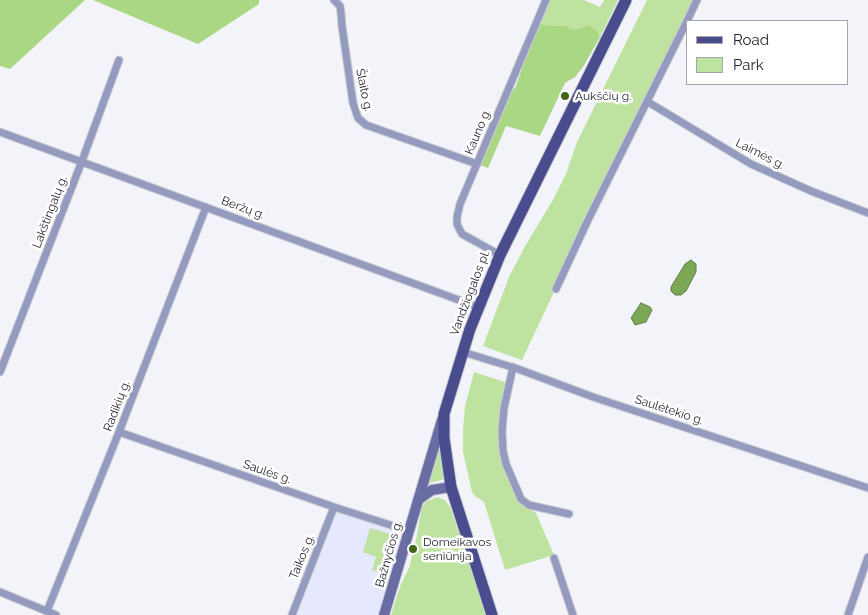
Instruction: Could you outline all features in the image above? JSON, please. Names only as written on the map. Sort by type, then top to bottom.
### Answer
[{"type":"main road","name":"Vandžiogalos pl.","points":[[492,615],[451,487],[444,438],[444,414],[478,307],[500,255],[626,0]]},
{"type":"main road","name":"Bažnyčios g.","points":[[384,615],[444,414]]},
{"type":"main road","points":[[418,500],[432,490],[451,487]]},
{"type":"street","points":[[337,3],[347,0]]},
{"type":"street","name":"Kauno g.","points":[[500,255],[462,234],[457,224],[457,217],[460,204],[546,0]]},
{"type":"street","points":[[687,20],[697,0]]},
{"type":"street","name":"Šlaito g.","points":[[337,3],[352,103],[358,118],[366,125],[477,164]]},
{"type":"street","points":[[556,289],[587,222],[686,23]]},
{"type":"street","name":"Lakštingalų g.","points":[[0,372],[119,60]]},
{"type":"street","name":"Laimės g.","points":[[648,102],[751,164],[811,191],[868,213]]},
{"type":"street","name":"Beržų g.","points":[[0,132],[478,307]]},
{"type":"street","name":"Radikių g.","points":[[47,611],[206,207]]},
{"type":"street","name":"Saulėtekio g.","points":[[463,352],[868,488]]},
{"type":"street","points":[[513,368],[504,408],[502,431],[506,464],[521,498],[529,505],[569,514]]},
{"type":"street","name":"Saulės g.","points":[[119,432],[408,531]]},
{"type":"street","name":"Taikos g.","points":[[292,615],[334,507]]},
{"type":"street","points":[[848,615],[868,557]]},
{"type":"street","points":[[554,558],[573,615]]},
{"type":"street","points":[[0,592],[56,615]]},
{"type":"shaded area","points":[[0,0],[85,0],[10,69],[0,66]]},
{"type":"shaded area","points":[[93,0],[259,0],[259,4],[198,44]]},
{"type":"shaded area","points":[[537,21],[544,25],[565,26],[573,30],[589,25],[598,32],[600,37],[583,67],[575,77],[565,83],[540,136],[506,126],[488,168],[480,165],[510,94],[516,86],[524,62],[521,59]]},
{"type":"shaded area","points":[[691,260],[696,264],[696,272],[686,291],[681,295],[675,295],[671,291],[671,287],[685,264]]},
{"type":"shaded area","points":[[641,303],[652,310],[646,322],[635,325],[631,318]]},
{"type":"shaded area","points":[[334,507],[405,530],[378,615],[292,615]]},
{"type":"green space","points":[[546,0],[584,0],[600,7],[604,0],[618,0],[600,37],[598,32],[589,25],[573,30],[565,26],[544,25],[537,21]]},
{"type":"green space","points":[[647,0],[697,0],[587,222],[522,360],[483,346],[509,277],[554,198],[566,174],[577,142]]},
{"type":"green space","points":[[474,372],[508,383],[503,451],[527,507],[536,513],[554,555],[505,570],[484,502],[472,492],[463,452],[465,406]]},
{"type":"green space","points":[[438,439],[445,479],[425,484]]},
{"type":"green space","points":[[438,497],[445,500],[450,507],[487,615],[391,615],[401,584],[409,568],[422,506],[427,501]]},
{"type":"green space","points":[[370,528],[396,536],[384,574],[372,570],[376,557],[363,552]]},
{"type":"place","name":"Aukščių g.","points":[[565,96]]},
{"type":"place","name":"Domeikavos seniūnija","points":[[413,549]]}]
